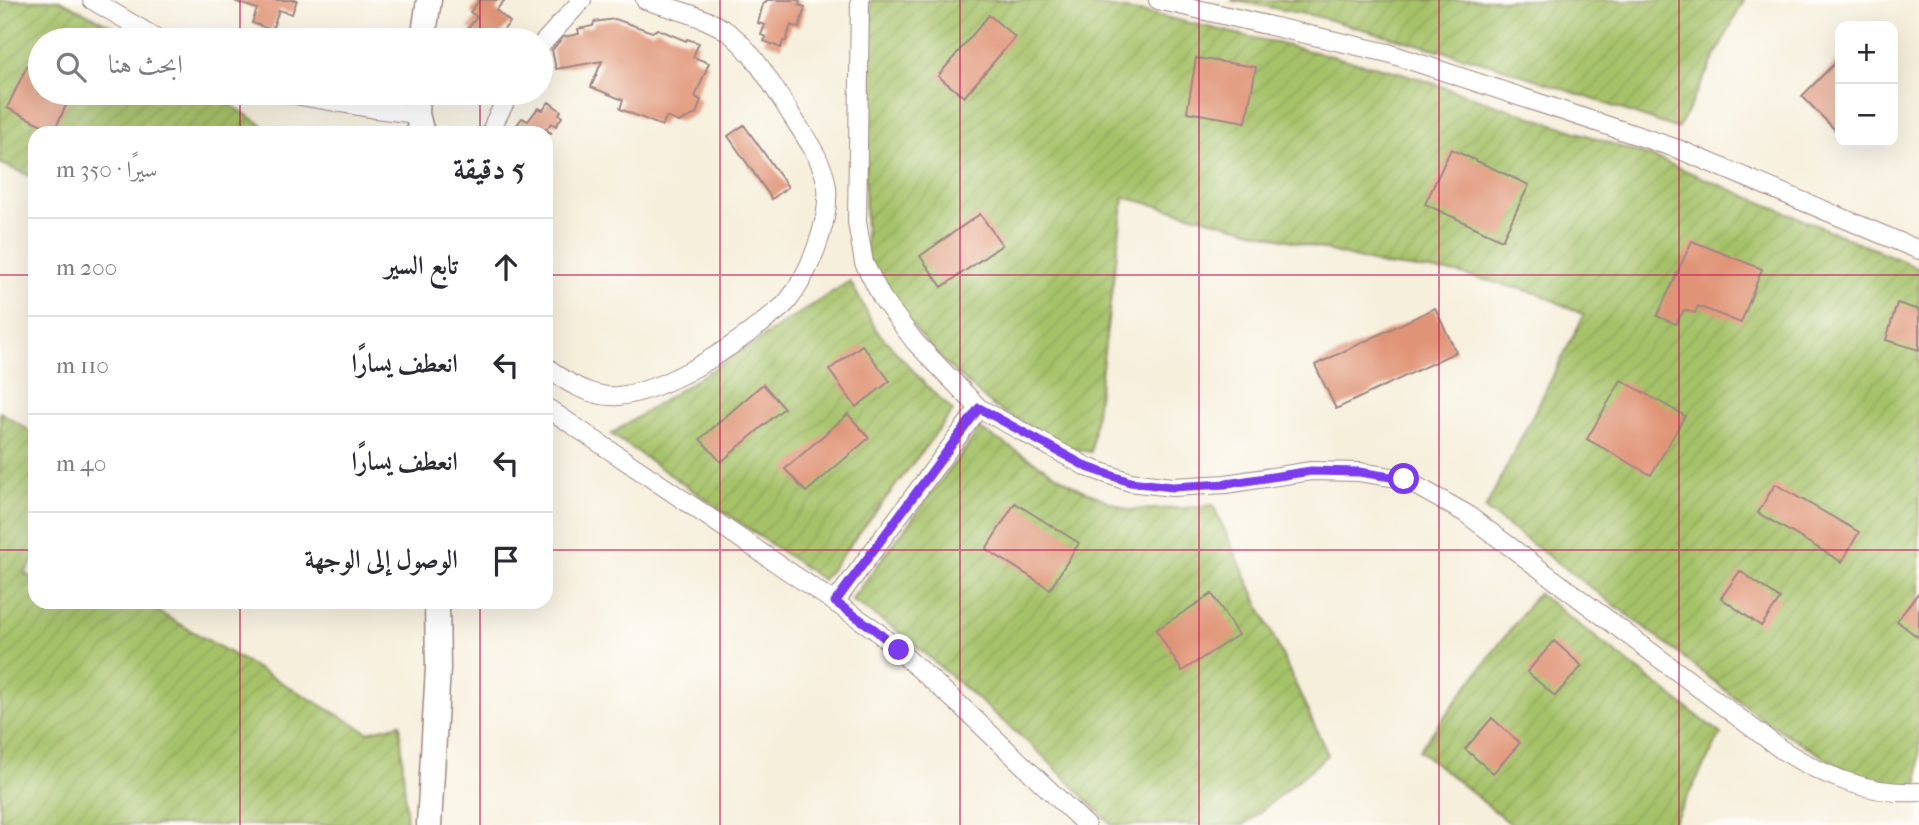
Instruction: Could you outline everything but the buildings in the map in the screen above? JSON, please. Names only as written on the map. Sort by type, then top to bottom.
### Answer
[{"type":"street","points":[[92,0],[140,28]]},
{"type":"street","points":[[425,28],[429,0]]},
{"type":"street","points":[[553,32],[582,0]]},
{"type":"street","points":[[553,371],[572,384],[593,392],[616,396],[660,384],[698,365],[750,332],[787,303],[804,275],[824,222],[827,189],[820,163],[758,64],[737,40],[722,28],[700,17],[645,0]]},
{"type":"street","points":[[860,0],[857,211],[864,263],[882,298],[915,342],[979,408],[1087,467],[1130,482],[1172,487],[1226,484],[1311,471],[1359,472],[1404,479],[1465,513],[1782,750],[1809,767],[1840,781],[1879,790],[1919,792]]},
{"type":"street","points":[[1158,0],[1388,52],[1678,149],[1919,250]]},
{"type":"street","points":[[352,105],[419,113]]},
{"type":"street","points":[[493,126],[504,105]]},
{"type":"street","points":[[835,602],[979,408]]},
{"type":"street","points":[[553,412],[874,629],[1086,825]]},
{"type":"street","points":[[429,825],[438,668],[437,609]]},
{"type":"green space","points":[[0,0],[60,0],[115,28],[28,28],[28,105],[231,105],[264,126],[28,126],[28,175],[0,163]]},
{"type":"green space","points":[[871,0],[1061,0],[1152,14],[1399,72],[1660,160],[1919,269],[1919,784],[1908,786],[1853,775],[1762,719],[1656,636],[1485,509],[1584,315],[1540,294],[1457,273],[1383,265],[1124,197],[1091,452],[1068,448],[993,406],[945,363],[890,301],[866,256],[865,177]]},
{"type":"green space","points":[[1231,0],[1744,0],[1678,129],[1497,66],[1315,16]]},
{"type":"green space","points":[[850,281],[877,331],[953,411],[823,580],[611,434]]},
{"type":"green space","points":[[0,412],[28,430],[28,569],[25,574],[28,576],[28,609],[153,609],[368,732],[400,724],[407,825],[9,825],[0,819]]},
{"type":"green space","points":[[980,429],[1080,489],[1128,510],[1213,505],[1328,755],[1244,825],[1112,825],[1040,753],[902,634],[851,600]]},
{"type":"green space","points":[[1538,593],[1721,734],[1672,825],[1512,825],[1419,750]]},
{"type":"route","points":[[899,650],[835,602],[979,408],[1050,449],[1087,467],[1130,482],[1172,487],[1226,484],[1311,471],[1359,472],[1404,479]]}]
